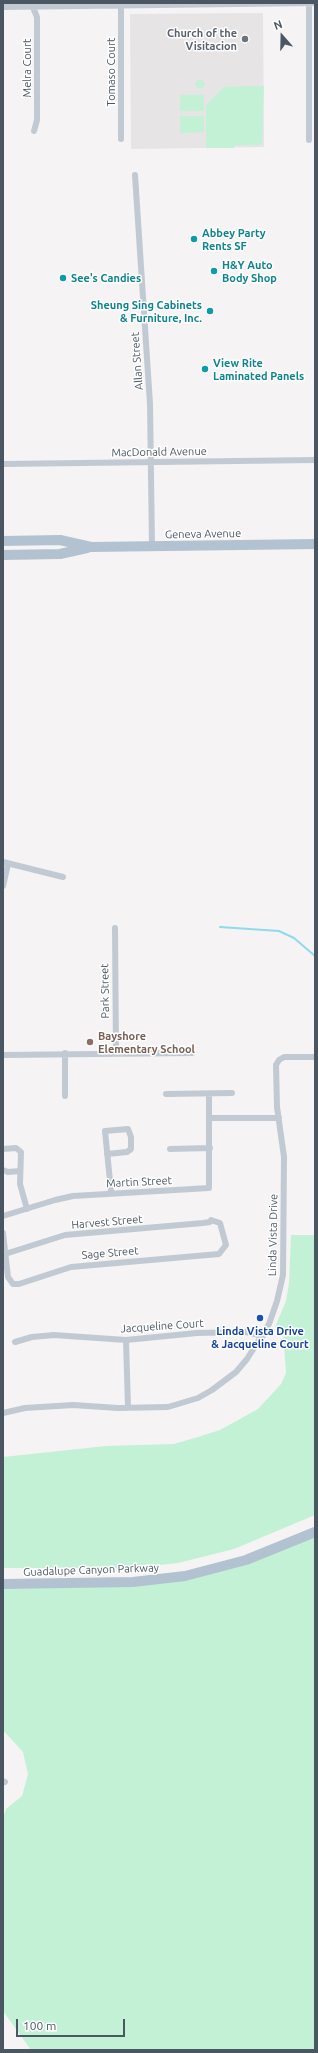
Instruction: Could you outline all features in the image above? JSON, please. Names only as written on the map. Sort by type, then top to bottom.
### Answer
[{"type":"main road","name":"Geneva Avenue","points":[[3,541],[60,540],[91,547]]},
{"type":"main road","name":"Geneva Avenue","points":[[3,555],[60,554],[91,547],[315,544]]},
{"type":"main road","name":"Guadalupe Canyon Parkway","points":[[3,1584],[122,1583],[185,1576],[246,1560],[315,1532]]},
{"type":"street","points":[[309,3],[309,140]]},
{"type":"street","points":[[3,7],[32,5],[315,3]]},
{"type":"street","name":"Tomaso Court","points":[[121,4],[121,140]]},
{"type":"street","name":"Melra Court","points":[[32,5],[37,17],[37,120],[34,131]]},
{"type":"street","name":"Allan Street","points":[[135,175],[150,404],[152,546]]},
{"type":"street","name":"MacDonald Avenue","points":[[3,464],[315,460]]},
{"type":"street","points":[[3,886],[6,863],[63,877]]},
{"type":"street","name":"Park Street","points":[[115,928],[116,1053]]},
{"type":"street","points":[[3,1055],[65,1053],[192,1053]]},
{"type":"street","points":[[65,1053],[65,1096]]},
{"type":"street","name":"Linda Vista Drive","points":[[3,1412],[25,1408],[73,1405],[128,1408],[168,1407],[198,1398],[212,1390],[236,1372],[263,1336],[277,1301],[284,1261],[284,1157],[279,1118],[276,1065],[279,1060],[284,1057],[315,1057]]},
{"type":"street","points":[[166,1094],[232,1094]]},
{"type":"street","name":"Martin Street","points":[[3,1216],[64,1197],[209,1188],[209,1094]]},
{"type":"street","points":[[210,1118],[279,1118]]},
{"type":"street","points":[[107,1154],[127,1152],[131,1149],[131,1138],[128,1128],[105,1131],[107,1154],[111,1193]]},
{"type":"street","points":[[170,1149],[210,1148]]},
{"type":"street","points":[[3,1149],[19,1149],[22,1158],[20,1184],[27,1209]]},
{"type":"street","points":[[3,1170],[8,1172],[20,1171]]},
{"type":"street","name":"Sage Street","points":[[3,1234],[8,1277],[12,1284],[19,1284],[71,1267],[219,1254],[226,1246],[224,1231],[220,1223],[210,1220]]},
{"type":"street","name":"Harvest Street","points":[[5,1254],[65,1235],[203,1223],[210,1222],[210,1220]]},
{"type":"street","name":"Jacqueline Court","points":[[15,1342],[32,1337],[54,1335],[126,1340],[197,1333],[246,1332],[263,1336]]},
{"type":"street","points":[[126,1340],[128,1408]]},
{"type":"shaded area","points":[[263,13],[264,147],[131,149],[130,14]]},
{"type":"green space","points":[[200,79],[205,84],[200,89],[195,84]]},
{"type":"green space","points":[[264,86],[262,142],[260,145],[235,145],[234,148],[206,148],[206,105],[224,87]]},
{"type":"green space","points":[[180,95],[204,95],[204,111],[180,111]]},
{"type":"green space","points":[[180,116],[204,116],[204,132],[180,133]]},
{"type":"green space","points":[[291,1235],[315,1235],[315,1515],[234,1549],[178,1563],[130,1568],[3,1568],[3,1457],[106,1446],[174,1444],[220,1430],[258,1409],[281,1384],[286,1373],[283,1330],[275,1327],[286,1301],[289,1283]]},
{"type":"green space","points":[[315,1532],[315,2050],[31,2050],[3,2011],[3,1818],[6,1809],[22,1796],[28,1774],[23,1752],[3,1730],[3,1584],[185,1576]]},
{"type":"waterway","points":[[220,927],[279,931],[294,938],[315,956]]},
{"type":"place","name":"Church of the Visitacion","points":[[245,39]]},
{"type":"place","name":"Abbey Party Rents SF","points":[[194,239]]},
{"type":"place","name":"H&Y Auto Body Shop","points":[[214,271]]},
{"type":"place","name":"See's Candies","points":[[63,278]]},
{"type":"place","name":"Sheung Sing Cabinets & Furniture, Inc.","points":[[210,311]]},
{"type":"place","name":"View Rite Laminated Panels","points":[[205,369]]},
{"type":"place","name":"Bayshore Elementary School","points":[[90,1042]]},
{"type":"place","name":"Linda Vista Drive & Jacqueline Court","points":[[260,1318]]}]
